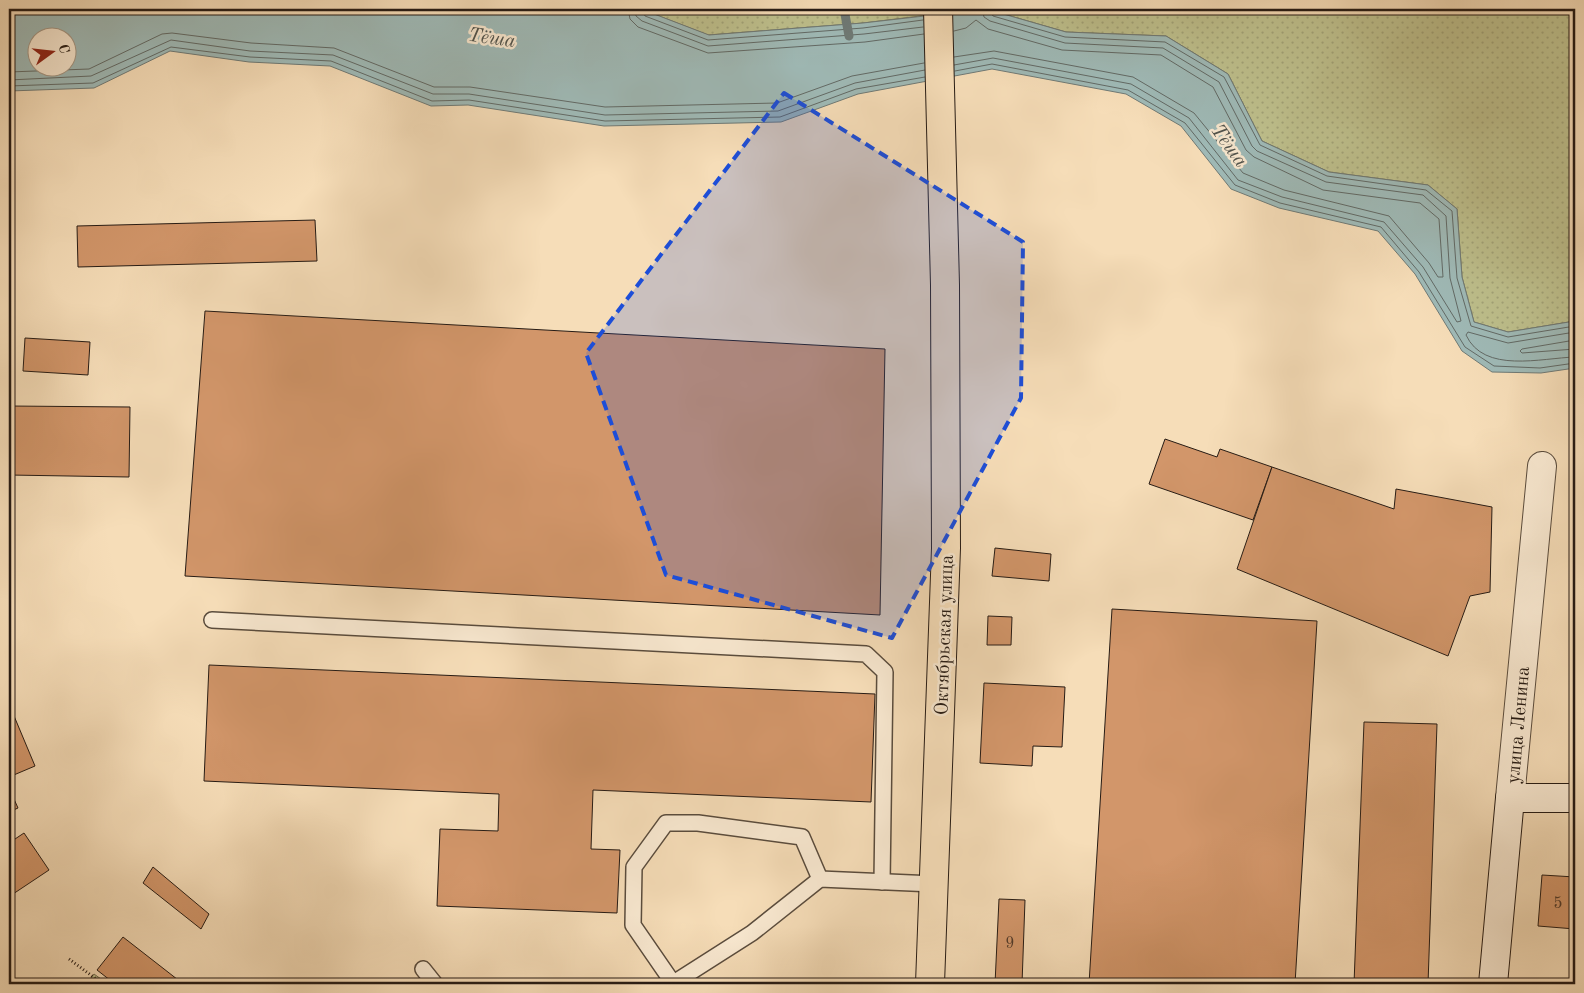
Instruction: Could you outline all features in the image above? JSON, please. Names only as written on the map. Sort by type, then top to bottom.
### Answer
[{"type":"main road","name":"Октябрьская улица","points":[[930,984],[946,548],[945,285],[938,9]]},
{"type":"street","name":"улица Ленина","points":[[1493,984],[1542,466]]},
{"type":"street","points":[[1510,798],[1575,798]]},
{"type":"lane","points":[[212,620],[866,654],[885,672],[882,882]]},
{"type":"lane","points":[[820,879],[802,837],[698,822],[666,823],[634,867],[633,925],[672,984],[752,933],[820,879],[934,884]]},
{"type":"lane","points":[[423,969],[435,984]]},
{"type":"path","points":[[69,959],[103,984]]},
{"type":"highlighted area","points":[[784,93],[1023,242],[1021,398],[892,638],[666,575],[586,353]]},
{"type":"green space","points":[[641,9],[978,9],[863,23],[708,35]]},
{"type":"green space","points":[[986,9],[1575,9],[1575,321],[1508,332],[1474,322],[1462,277],[1457,209],[1428,185],[1329,172],[1262,141],[1228,74],[1166,36],[1066,32]]},
{"type":"green space","points":[[94,974],[108,984],[86,984]]},
{"type":"water","points":[[9,9],[641,9],[709,35],[863,23],[986,9],[1066,32],[1166,36],[1228,74],[1262,141],[1329,172],[1428,185],[1457,209],[1462,277],[1474,322],[1508,332],[1575,321],[1575,368],[1541,373],[1492,372],[1462,351],[1415,274],[1378,231],[1279,208],[1231,189],[1181,126],[1126,94],[992,69],[858,94],[781,122],[604,126],[468,105],[431,106],[330,66],[249,62],[170,51],[94,88],[9,91]]},
{"type":"building","points":[[315,220],[317,261],[78,267],[77,226]]},
{"type":"building","points":[[205,311],[885,349],[880,615],[185,576]]},
{"type":"building","points":[[25,338],[90,342],[88,375],[23,371]]},
{"type":"building","points":[[9,406],[130,407],[129,477],[9,475]]},
{"type":"building","points":[[1165,439],[1217,457],[1220,449],[1272,467],[1253,520],[1149,484]]},
{"type":"building","points":[[1272,467],[1394,509],[1396,489],[1492,507],[1490,592],[1470,596],[1448,656],[1237,569]]},
{"type":"building","points":[[995,548],[1051,554],[1049,581],[992,576]]},
{"type":"building","points":[[1112,609],[1317,621],[1295,984],[1089,984]]},
{"type":"building","points":[[988,616],[1012,617],[1011,645],[987,645]]},
{"type":"building","points":[[209,665],[875,694],[871,802],[593,790],[591,849],[620,850],[617,913],[437,906],[440,829],[498,831],[499,794],[204,781]]},
{"type":"building","points":[[984,683],[1065,687],[1062,747],[1033,746],[1032,766],[980,763]]},
{"type":"building","points":[[9,704],[35,766],[9,777]]},
{"type":"building","points":[[1364,722],[1437,724],[1428,984],[1354,984]]},
{"type":"building","points":[[9,788],[18,808],[9,812]]},
{"type":"building","points":[[24,833],[49,870],[13,894],[9,888],[9,843]]},
{"type":"building","points":[[153,867],[209,914],[201,929],[143,883]]},
{"type":"building","points":[[1542,875],[1575,877],[1575,929],[1538,926]]},
{"type":"building","points":[[999,899],[1025,900],[1022,984],[995,984]]},
{"type":"building","points":[[123,937],[182,983],[115,984],[97,970]]},
{"type":"waterway","name":"Тёша","points":[[844,9],[849,36]]}]
